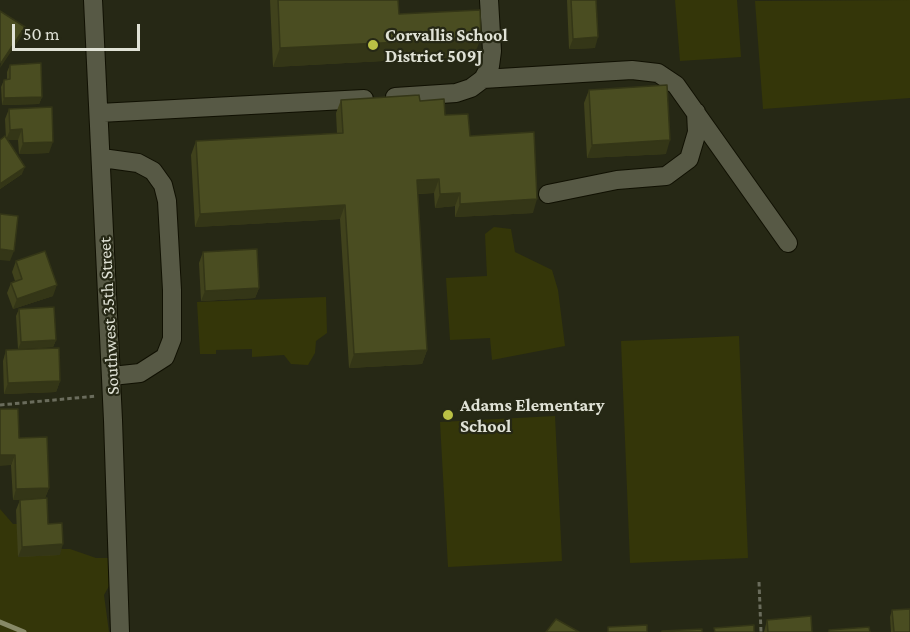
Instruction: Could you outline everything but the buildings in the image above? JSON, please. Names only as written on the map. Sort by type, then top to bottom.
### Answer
[{"type":"street","name":"Southwest 35th Street","points":[[93,0],[112,385],[120,632]]},
{"type":"street","points":[[99,113],[456,93],[471,88],[483,79],[490,66],[492,51],[489,0]]},
{"type":"street","points":[[483,79],[632,70],[658,74],[676,85],[788,243]]},
{"type":"street","points":[[548,195],[617,180],[666,176],[689,159],[697,132],[696,112]]},
{"type":"street","points":[[102,158],[138,163],[153,171],[162,185],[167,201],[171,279],[172,339],[165,357],[140,373],[112,385]]},
{"type":"path","points":[[0,405],[112,385]]},
{"type":"path","points":[[759,582],[761,632]]},
{"type":"shaded area","points":[[675,0],[737,0],[741,57],[680,61]]},
{"type":"shaded area","points":[[910,0],[910,98],[763,109],[755,1]]},
{"type":"shaded area","points":[[494,227],[511,229],[515,252],[552,270],[558,290],[565,346],[492,360],[490,338],[450,340],[446,278],[487,276],[485,234]]},
{"type":"shaded area","points":[[326,297],[327,333],[316,341],[315,353],[308,365],[291,364],[284,355],[252,357],[252,349],[216,350],[216,354],[200,354],[197,302]]},
{"type":"shaded area","points":[[739,336],[748,558],[630,563],[621,341]]},
{"type":"shaded area","points":[[555,416],[562,561],[448,567],[440,422]]},
{"type":"shaded area","points":[[0,509],[13,524],[22,524],[60,549],[70,549],[96,558],[114,558],[113,579],[104,595],[109,632],[0,632]]},
{"type":"waterway","points":[[0,622],[24,632]]},
{"type":"place","name":"Corvallis School District 509J","points":[[373,45]]},
{"type":"place","name":"Adams Elementary School","points":[[448,415]]}]
